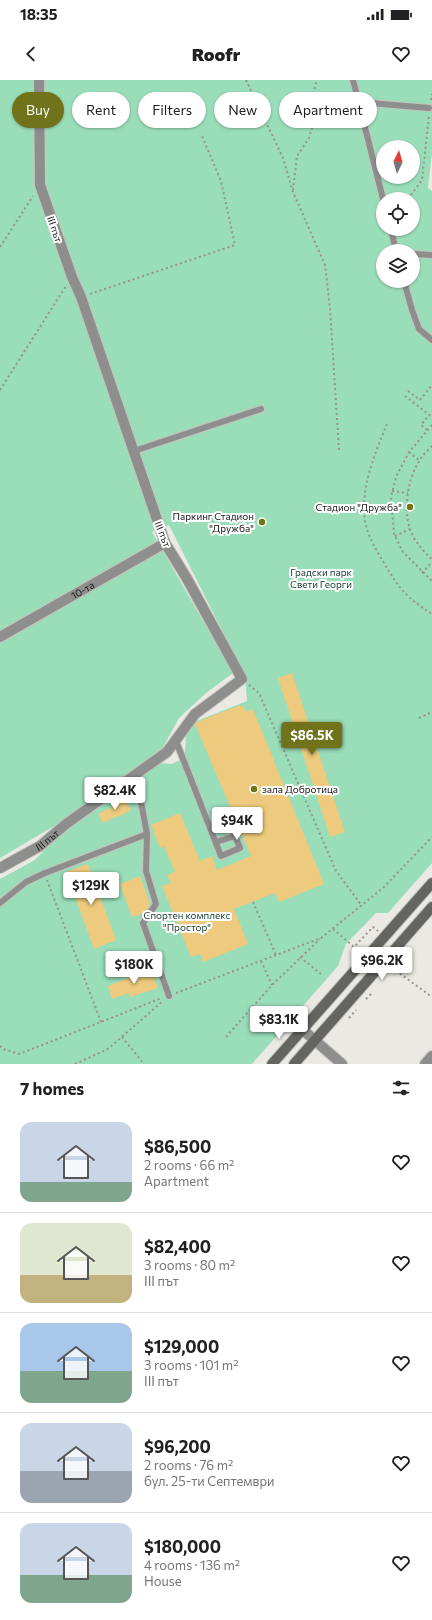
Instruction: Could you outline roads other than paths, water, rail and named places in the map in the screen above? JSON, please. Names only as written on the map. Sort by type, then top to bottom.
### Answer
[{"type":"main road","points":[[272,1064],[432,883]]},
{"type":"main road","points":[[294,1064],[432,907]]},
{"type":"street","name":"ІІІ път","points":[[0,868],[40,846],[66,824],[166,752],[176,741],[194,714],[242,679],[186,577],[165,543],[81,297],[72,277],[40,185],[39,80]]},
{"type":"street","name":"10-та","points":[[0,637],[165,543]]},
{"type":"street","points":[[303,1030],[342,1064]]},
{"type":"street","points":[[425,1064],[432,1056]]},
{"type":"lane","points":[[353,80],[356,92]]},
{"type":"lane","points":[[377,104],[429,108]]},
{"type":"lane","points":[[365,128],[381,192]]},
{"type":"lane","points":[[420,254],[432,254]]},
{"type":"lane","points":[[406,288],[419,329],[432,340]]},
{"type":"lane","points":[[134,451],[261,409]]},
{"type":"lane","points":[[176,741],[216,842]]},
{"type":"lane","points":[[136,775],[147,834],[146,871],[156,904],[143,923],[169,996]]},
{"type":"lane","points":[[0,903],[26,882],[147,834]]},
{"type":"place","name":"Стадион \"Дружба\"","points":[[410,507]]},
{"type":"place","name":"Паркинг Стадион \"Дружба\"","points":[[262,522]]},
{"type":"place","name":"зала Добротица","points":[[254,789]]},
{"type":"park label","name":"Градски парк Свети Георги","points":[[321,578]]},
{"type":"park label","name":"Спортен комплекс \"Простор\"","points":[[187,920]]}]
